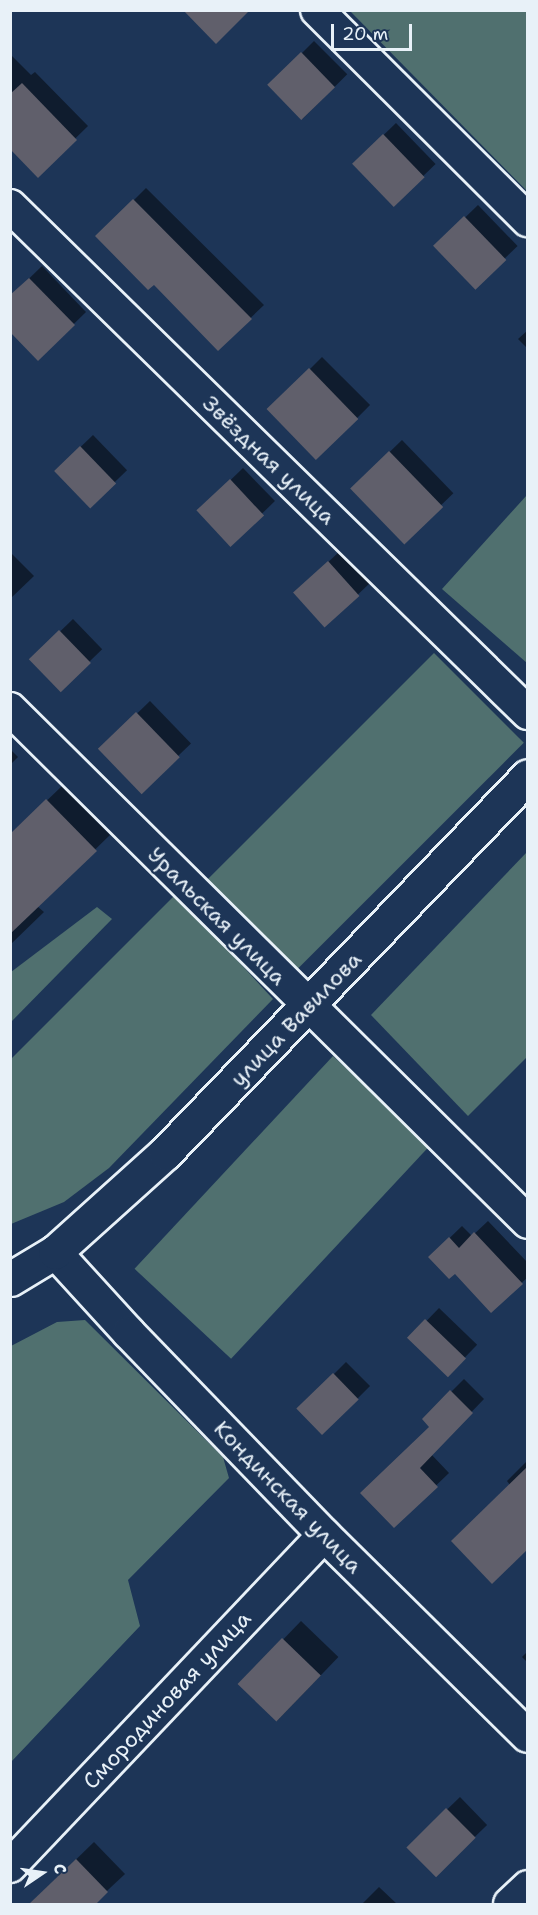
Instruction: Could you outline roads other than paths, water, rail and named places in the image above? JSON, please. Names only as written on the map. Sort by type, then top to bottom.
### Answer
[{"type":"street","points":[[317,10],[528,220]]},
{"type":"street","name":"Звёздная улица","points":[[10,206],[528,713]]},
{"type":"street","name":"Уральская улица","points":[[10,709],[528,1222]]},
{"type":"street","name":"улица Вавилова","points":[[10,1279],[55,1252],[165,1153],[528,776]]},
{"type":"street","name":"Кондинская улица","points":[[55,1252],[129,1333],[324,1535],[528,1736]]},
{"type":"street","name":"Смородиновая улица","points":[[10,1866],[324,1535]]},
{"type":"street","points":[[510,1905],[528,1887]]}]
